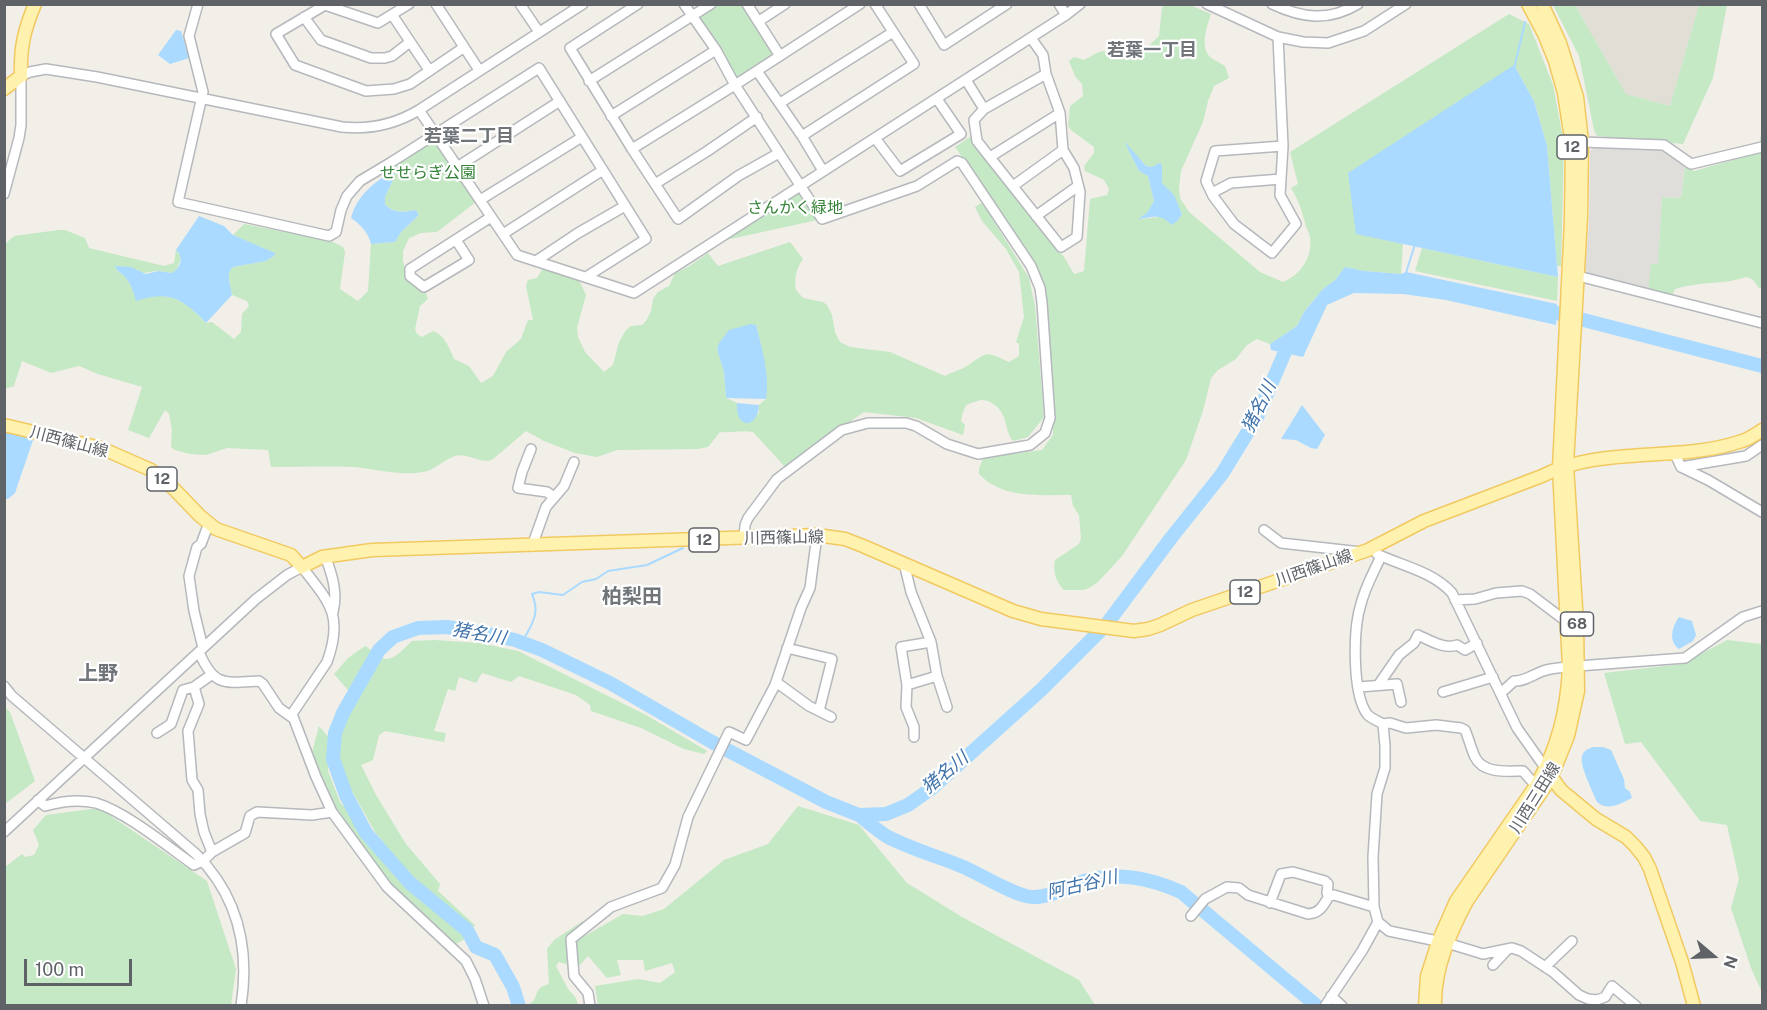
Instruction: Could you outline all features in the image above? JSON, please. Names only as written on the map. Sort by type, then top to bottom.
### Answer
[{"type":"main road","points":[[4,89],[21,76],[22,40],[35,4]]},
{"type":"main road","name":"12","points":[[1528,4],[1544,34],[1555,62],[1564,93],[1572,145],[1570,342],[1563,466]]},
{"type":"main road","name":"12","points":[[1542,4],[1560,43],[1577,97],[1582,142],[1578,276],[1571,298]]},
{"type":"main road","name":"川西篠山線","points":[[4,425],[100,448],[151,470],[216,529],[291,555],[302,567],[325,556],[372,550],[818,535],[845,539],[1013,611],[1041,620],[1134,631],[1148,629],[1192,610],[1366,551],[1424,521],[1563,466],[1583,461],[1718,447],[1743,441],[1762,430]]},
{"type":"main road","name":"川西三田線","points":[[1425,1005],[1427,976],[1443,943],[1564,747],[1573,719],[1578,691],[1567,622],[1563,466]]},
{"type":"main road","name":"川西三田線","points":[[1563,466],[1574,667]]},
{"type":"main road","points":[[1548,773],[1561,790],[1596,819],[1626,837],[1644,856],[1682,962],[1694,1005]]},
{"type":"main road","name":"川西三田線","points":[[1434,1005],[1443,943],[1456,901],[1536,786],[1548,773]]},
{"type":"street","points":[[198,4],[189,36],[203,92],[178,202],[329,236],[336,232],[346,196],[360,181],[539,68],[646,239],[586,277]]},
{"type":"street","points":[[409,4],[378,24],[326,5],[276,34],[295,65],[366,90],[394,89],[410,84],[464,48]]},
{"type":"street","points":[[436,4],[479,70]]},
{"type":"street","points":[[535,4],[522,8],[538,32]]},
{"type":"street","points":[[4,194],[12,170],[20,131],[21,76],[30,72],[46,69],[97,77],[342,128],[375,128],[402,120],[419,110],[583,4]]},
{"type":"street","points":[[638,4],[570,48],[678,219],[738,176],[779,153]]},
{"type":"street","points":[[684,4],[716,50],[735,85],[822,219],[917,186],[957,161],[962,163],[1031,266],[1042,303],[1050,418],[1045,433],[1030,445],[978,454],[946,444],[916,426],[906,423],[868,423],[842,430],[777,478],[744,525],[744,538]]},
{"type":"street","points":[[589,81],[711,4]]},
{"type":"street","points":[[747,4],[780,56]]},
{"type":"street","points":[[759,21],[785,4]]},
{"type":"street","points":[[632,149],[860,4]]},
{"type":"street","points":[[802,136],[914,64],[875,4]]},
{"type":"street","points":[[933,4],[921,8],[944,45],[1007,4]]},
{"type":"street","points":[[1059,4],[1066,15]]},
{"type":"street","points":[[419,110],[517,255],[634,293],[937,99],[1080,4]]},
{"type":"street","points":[[1207,4],[1278,37],[1303,42],[1328,43],[1364,32],[1406,4]]},
{"type":"street","points":[[1277,5],[1298,15],[1327,17],[1358,4]]},
{"type":"street","points":[[393,16],[429,70]]},
{"type":"street","points":[[304,17],[321,40],[370,58],[392,56],[410,42]]},
{"type":"street","points":[[780,103],[893,32]]},
{"type":"street","points":[[1278,37],[1283,146],[1280,195],[1296,225],[1272,253],[1234,224],[1206,181],[1215,151],[1283,146]]},
{"type":"street","points":[[1031,38],[1043,55],[1046,74],[1060,113],[1063,150],[1074,168],[1080,192],[1077,237],[1061,247],[977,141],[974,120],[984,109],[1046,74]]},
{"type":"street","points":[[611,116],[716,50]]},
{"type":"street","points":[[757,71],[823,171]]},
{"type":"street","points":[[966,80],[984,109]]},
{"type":"street","points":[[874,138],[900,171],[961,134],[937,99]]},
{"type":"street","points":[[457,167],[560,102]]},
{"type":"street","points":[[990,157],[1060,113]]},
{"type":"street","points":[[655,184],[757,117]]},
{"type":"street","points":[[480,200],[582,137]]},
{"type":"street","points":[[1582,142],[1664,145],[1691,164],[1762,147]]},
{"type":"street","points":[[1013,186],[1063,150]]},
{"type":"street","points":[[503,234],[603,170]]},
{"type":"street","points":[[1212,193],[1231,183],[1281,179]]},
{"type":"street","points":[[1036,216],[1078,186]]},
{"type":"street","points":[[536,261],[625,206]]},
{"type":"street","points":[[456,240],[469,260],[424,287],[410,276],[410,269],[491,217]]},
{"type":"street","points":[[1578,276],[1762,323]]},
{"type":"street","points":[[1681,467],[1746,456],[1762,445]]},
{"type":"street","points":[[531,449],[518,488],[547,492],[554,496]]},
{"type":"street","points":[[1674,452],[1681,467],[1762,512]]},
{"type":"street","points":[[532,546],[546,507],[564,486],[574,462]]},
{"type":"street","points":[[209,523],[201,544],[197,547],[189,576],[206,667],[211,675],[227,682],[259,681],[279,708],[293,718]]},
{"type":"street","points":[[1264,530],[1281,543],[1366,551],[1425,573],[1443,583],[1455,600],[1477,643],[1517,728],[1548,773]]},
{"type":"street","points":[[590,1005],[588,993],[574,976],[571,939],[611,908],[662,888],[675,866],[688,817],[729,732],[746,740],[776,682],[810,588],[818,535]]},
{"type":"street","points":[[325,556],[336,593],[333,612]]},
{"type":"street","points":[[1381,556],[1365,591],[1355,636],[1355,667],[1361,699],[1368,715],[1383,724],[1390,723],[1406,729],[1436,725],[1461,728],[1465,730],[1475,758],[1480,764],[1499,771],[1523,771],[1536,786]]},
{"type":"street","points":[[904,563],[911,592],[931,642],[937,676],[947,707]]},
{"type":"street","points":[[4,832],[256,598],[302,567],[330,604],[335,622],[331,652],[327,662],[292,714],[332,812],[387,887],[466,961],[484,1005]]},
{"type":"street","points":[[1455,600],[1522,591],[1530,594],[1567,622]]},
{"type":"street","points":[[1501,693],[1514,681],[1519,682],[1551,669],[1685,658],[1743,617],[1762,611]]},
{"type":"street","points":[[1379,684],[1399,655],[1414,644],[1418,635],[1442,645],[1453,647],[1457,645],[1465,650],[1477,643]]},
{"type":"street","points":[[914,737],[914,727],[906,707],[907,685],[901,647],[931,642]]},
{"type":"street","points":[[787,648],[831,659],[819,711]]},
{"type":"street","points":[[157,733],[171,724],[183,690],[194,687],[211,675]]},
{"type":"street","points":[[907,685],[937,676]]},
{"type":"street","points":[[1443,692],[1493,677]]},
{"type":"street","points":[[776,682],[808,706],[831,717]]},
{"type":"street","points":[[1359,687],[1397,684],[1401,702]]},
{"type":"street","points":[[4,686],[12,696],[203,861],[219,882],[228,898],[240,930],[245,966],[241,1005]]},
{"type":"street","points":[[194,687],[199,704],[188,731],[192,780],[198,790],[204,832],[212,852]]},
{"type":"street","points":[[1383,724],[1385,768],[1377,794],[1373,857],[1374,907],[1378,922],[1389,931],[1483,954],[1512,948],[1521,951],[1545,967],[1588,999],[1597,1000],[1605,997],[1612,986],[1636,1005]]},
{"type":"street","points":[[38,800],[45,806],[78,801],[109,808],[132,821],[194,865],[246,833],[250,816],[256,812],[312,815],[332,812]]},
{"type":"street","points":[[1270,903],[1281,874],[1293,872],[1325,881],[1328,884],[1329,896]]},
{"type":"street","points":[[1191,916],[1204,899],[1227,886],[1239,888],[1248,895],[1308,914],[1319,911],[1329,896],[1334,895],[1374,907]]},
{"type":"street","points":[[1342,1005],[1328,1001],[1362,951],[1378,922]]},
{"type":"street","points":[[1545,967],[1572,941]]},
{"type":"street","points":[[1493,965],[1508,949]]},
{"type":"shaded area","points":[[1575,5],[1699,5],[1670,106],[1626,94]]},
{"type":"shaded area","points":[[1594,147],[1664,150],[1685,167],[1681,198],[1662,197],[1658,265],[1648,291],[1589,276],[1585,270],[1589,222],[1590,151]]},
{"type":"green space","points":[[711,5],[747,5],[780,56],[735,85],[692,16]]},
{"type":"green space","points":[[1190,5],[1211,14],[1205,37],[1205,48],[1211,58],[1225,66],[1229,78],[1214,86],[1203,122],[1181,171],[1180,198],[1189,212],[1260,272],[1283,282],[1300,270],[1310,251],[1310,235],[1291,188],[1298,184],[1290,152],[1509,14],[1529,24],[1553,85],[1564,144],[1561,266],[1557,266],[1547,146],[1534,101],[1514,65],[1356,233],[1403,244],[1401,274],[1345,267],[1304,312],[1297,326],[1270,344],[1257,339],[1247,345],[1236,359],[1218,370],[1211,378],[1203,411],[1186,460],[1122,556],[1098,582],[1089,588],[1064,590],[1055,576],[1055,560],[1079,544],[1081,539],[1079,515],[1073,506],[1071,495],[1034,495],[1010,492],[988,482],[979,474],[983,458],[1042,450],[1053,435],[1053,398],[1045,287],[1035,262],[955,147],[970,137],[1064,257],[1074,274],[1084,271],[1090,199],[1107,195],[1109,189],[1104,180],[1085,171],[1084,166],[1094,153],[1094,147],[1068,126],[1070,106],[1083,96],[1082,84],[1075,76],[1069,61],[1074,57],[1084,60],[1104,51],[1124,55],[1144,50],[1159,36],[1162,7]],"holes":[[[1125,143],[1146,166],[1161,165],[1162,184],[1173,195],[1182,214],[1178,220],[1160,217],[1140,219],[1147,213],[1154,201],[1148,176],[1139,171]]]},
{"type":"green space","points":[[1553,5],[1575,5],[1626,94],[1670,106],[1699,5],[1727,5],[1713,78],[1683,144],[1597,136],[1579,56]]},
{"type":"green space","points":[[1762,128],[1762,288],[1746,277],[1675,289],[1673,294],[1648,291],[1651,264],[1658,264],[1662,197],[1681,198],[1685,167],[1694,171],[1758,153]]},
{"type":"green space","name":"せせらぎ公園","points":[[432,140],[437,142],[476,202],[437,232],[421,233],[409,238],[403,251],[403,262],[412,285],[425,291],[428,299],[420,306],[415,329],[417,334],[422,337],[433,331],[441,336],[454,359],[469,366],[481,383],[493,376],[506,352],[521,339],[528,320],[533,320],[526,286],[528,280],[537,278],[545,265],[578,278],[586,295],[577,328],[578,337],[585,352],[604,372],[613,365],[619,342],[626,330],[631,326],[642,325],[646,321],[653,299],[658,292],[669,286],[675,273],[708,253],[718,266],[790,242],[803,259],[796,274],[796,290],[803,298],[827,305],[840,342],[850,347],[890,352],[945,376],[987,354],[1009,362],[1019,356],[1019,344],[1016,342],[1024,317],[1019,272],[1006,249],[982,221],[975,207],[981,203],[1029,278],[1035,306],[1044,417],[1028,437],[1013,441],[1001,411],[985,400],[966,405],[961,421],[965,425],[963,435],[916,418],[864,412],[785,467],[753,432],[720,432],[708,447],[698,449],[617,450],[597,457],[575,453],[526,431],[491,460],[460,455],[427,471],[406,473],[354,467],[271,467],[268,450],[227,448],[206,455],[175,450],[171,447],[172,430],[169,414],[165,410],[149,438],[128,430],[142,387],[79,366],[51,373],[22,361],[14,386],[5,389],[5,244],[14,236],[65,230],[85,238],[89,248],[164,266],[174,263],[176,250],[181,257],[177,270],[172,273],[156,271],[143,273],[136,269],[117,271],[126,277],[134,291],[173,298],[188,305],[206,323],[212,322],[234,339],[241,332],[242,314],[249,306],[247,301],[232,295],[229,273],[233,267],[266,261],[275,255],[233,235],[244,224],[331,241],[343,247],[345,252],[340,289],[358,301],[368,291],[371,244],[395,242],[401,232],[419,215],[416,210],[395,211],[385,204],[385,197],[395,176],[392,166]],"holes":[[[756,325],[766,371],[766,399],[759,405],[759,414],[737,410],[737,403],[726,398],[724,372],[717,348]]]},
{"type":"green space","name":"さんかく緑地","points":[[800,186],[822,219],[712,243]]},
{"type":"green space","points":[[1422,248],[1558,277],[1557,301],[1415,271]]},
{"type":"green space","points":[[1727,640],[1762,644],[1762,1000],[1761,990],[1751,968],[1731,908],[1739,879],[1727,825],[1700,821],[1641,742],[1625,744],[1604,673],[1682,664]]},
{"type":"green space","points":[[412,641],[480,643],[518,651],[646,715],[707,751],[704,754],[684,749],[641,728],[591,711],[590,705],[576,695],[519,676],[511,682],[482,673],[476,683],[459,677],[455,691],[448,689],[434,731],[446,733],[444,742],[385,731],[379,735],[373,760],[361,765],[376,795],[406,844],[440,884],[438,891],[476,926],[471,926],[415,882],[375,832],[338,766],[338,732],[354,697],[334,674],[348,658],[365,646],[386,659],[398,654]]},
{"type":"green space","points":[[4,706],[10,712],[35,781],[5,804]]},
{"type":"green space","points":[[319,726],[330,739],[328,771],[340,802],[353,817],[368,842],[412,891],[467,938],[454,945],[394,891],[334,805],[312,752]]},
{"type":"green space","points":[[798,806],[859,825],[907,883],[962,917],[1079,980],[1095,1005],[598,1005],[595,986],[638,979],[660,983],[675,972],[672,963],[645,971],[643,960],[617,960],[621,975],[607,978],[588,956],[577,968],[576,941],[623,914],[643,916],[664,909],[724,860],[768,844]]},
{"type":"green space","points":[[99,808],[207,881],[236,969],[231,1005],[5,1006],[5,867],[22,854],[25,857],[34,855],[39,845],[33,830],[46,815]]},
{"type":"green space","points":[[583,921],[586,922],[568,939],[569,965],[559,962],[556,966],[578,1005],[525,1006],[534,1000],[540,988],[549,984],[547,949],[554,940]]},
{"type":"water","points":[[176,30],[181,31],[189,58],[170,64],[158,55]]},
{"type":"water","points":[[1514,65],[1534,101],[1547,146],[1558,277],[1356,234],[1348,173]]},
{"type":"water","points":[[1124,141],[1146,166],[1152,167],[1159,163],[1162,165],[1162,183],[1174,195],[1182,214],[1172,225],[1160,217],[1138,219],[1147,213],[1154,201],[1148,176],[1139,171]]},
{"type":"water","points":[[391,172],[395,176],[385,197],[385,204],[395,211],[416,210],[419,215],[401,232],[395,242],[371,244],[364,229],[351,218],[357,203],[366,191]]},
{"type":"water","points":[[199,216],[224,226],[233,235],[275,253],[266,261],[233,267],[229,273],[232,295],[206,323],[190,308],[175,299],[158,296],[136,301],[129,283],[115,266],[131,267],[146,274],[158,271],[172,273],[178,268],[180,262],[180,256],[176,250]]},
{"type":"water","points":[[1345,267],[1364,271],[1401,274],[1406,272],[1557,304],[1556,325],[1446,300],[1403,294],[1354,293],[1327,305],[1303,357],[1271,350],[1270,344],[1297,326],[1304,312]]},
{"type":"water","points":[[751,324],[756,325],[765,362],[766,399],[726,398],[724,372],[717,349],[719,343],[729,330]]},
{"type":"water","points":[[737,403],[759,405],[755,419],[747,423],[743,422],[737,412]]},
{"type":"water","points":[[1302,405],[1325,435],[1317,449],[1296,440],[1281,439]]},
{"type":"water","points":[[4,430],[33,440],[15,493],[8,499],[4,499]]},
{"type":"water","points":[[1679,617],[1692,621],[1696,635],[1693,641],[1679,649],[1673,642],[1672,634]]},
{"type":"water","points":[[1593,747],[1611,750],[1624,779],[1625,788],[1630,792],[1632,798],[1610,806],[1597,802],[1584,772],[1582,760],[1584,752]]},
{"type":"waterway","points":[[1514,69],[1525,22]]},
{"type":"waterway","points":[[1406,273],[1415,244]]},
{"type":"waterway","name":"猪名川","points":[[1541,309],[1762,366]]},
{"type":"waterway","name":"猪名川","points":[[519,1006],[513,987],[495,955],[476,947],[467,930],[410,883],[366,833],[346,795],[333,759],[335,733],[343,713],[379,650],[393,637],[418,628],[447,627],[515,640],[542,650],[610,683],[712,742],[826,802],[859,815],[886,814],[908,805],[932,788],[1041,690],[1106,625],[1222,474],[1257,417],[1293,338]]},
{"type":"waterway","points":[[522,643],[535,614],[535,601],[532,594],[539,592],[563,595],[582,582],[596,579],[608,571],[647,565],[683,548]]},
{"type":"waterway","name":"阿古谷川","points":[[859,815],[884,835],[961,866],[1025,896],[1045,896],[1084,881],[1121,876],[1146,880],[1181,892],[1317,1006]]},
{"type":"district","name":"若葉一丁目","points":[[1152,50]]},
{"type":"district","name":"若葉二丁目","points":[[469,136]]},
{"type":"district","name":"柏梨田","points":[[632,597]]},
{"type":"district","name":"上野","points":[[98,674]]}]
